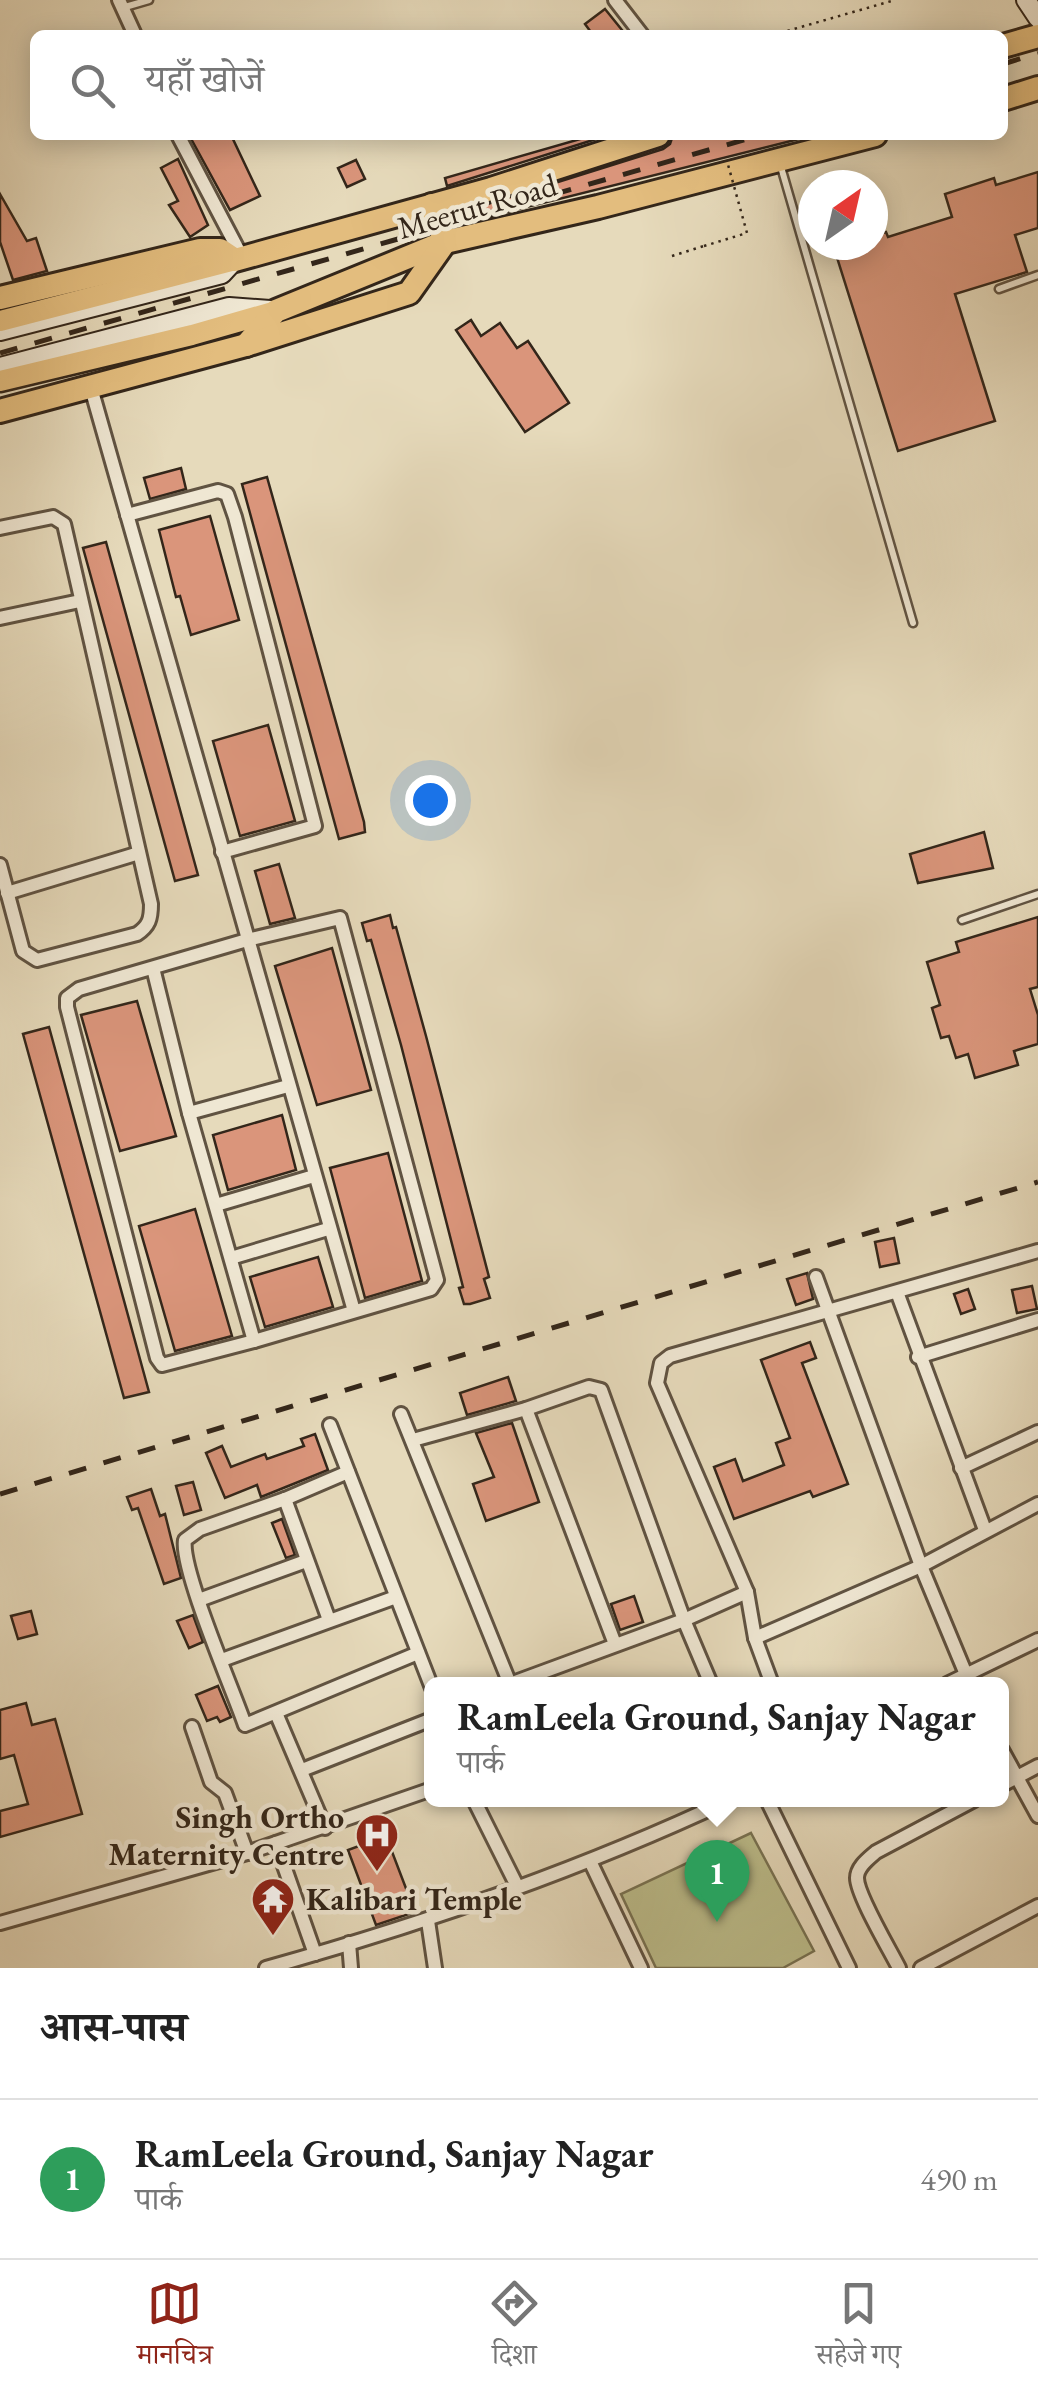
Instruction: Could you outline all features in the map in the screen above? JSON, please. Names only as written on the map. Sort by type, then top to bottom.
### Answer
[{"type":"highway","points":[[1008,45],[1038,36]]},
{"type":"highway","points":[[1008,97],[1038,88]]},
{"type":"highway","name":"Meerut Road","points":[[238,258],[432,205],[642,140]]},
{"type":"highway","name":"Meerut Road","points":[[276,310],[446,242],[856,140]]},
{"type":"highway","points":[[0,411],[246,345],[408,293],[446,242],[432,205]]},
{"type":"highway","points":[[0,298],[200,250],[220,250],[238,258]]},
{"type":"highway","points":[[246,345],[276,310]]},
{"type":"main road","points":[[0,321],[238,258]]},
{"type":"main road","points":[[0,382],[276,310]]},
{"type":"street","points":[[616,0],[638,30]]},
{"type":"street","points":[[1026,0],[1038,18]]},
{"type":"street","points":[[121,4],[133,30]]},
{"type":"street","points":[[0,331],[222,274],[238,258],[180,140]]},
{"type":"street","points":[[0,367],[229,307],[276,310]]},
{"type":"street","points":[[91,388],[354,1311]]},
{"type":"street","points":[[127,516],[218,490],[227,494],[235,517],[315,826],[222,852]]},
{"type":"street","points":[[0,528],[53,517],[64,524],[151,904],[147,928],[37,960],[23,951],[0,865]]},
{"type":"street","points":[[0,618],[80,601]]},
{"type":"street","points":[[8,894],[139,853]]},
{"type":"street","points":[[340,918],[437,1280],[430,1289],[167,1366],[157,1358],[66,1007],[71,993],[80,988],[247,940],[340,918]]},
{"type":"street","points":[[153,968],[189,1113],[254,1342]]},
{"type":"street","points":[[189,1113],[288,1086]]},
{"type":"street","points":[[216,1205],[314,1176]]},
{"type":"street","points":[[231,1258],[328,1229]]},
{"type":"street","points":[[769,1677],[755,1638],[747,1592],[657,1383],[660,1363],[670,1356],[1038,1251]]},
{"type":"street","points":[[816,1277],[921,1566],[966,1677]]},
{"type":"street","points":[[896,1292],[985,1530]]},
{"type":"street","points":[[918,1356],[1038,1320]]},
{"type":"street","points":[[414,1440],[526,1409],[590,1386],[601,1390],[705,1677]]},
{"type":"street","points":[[526,1409],[615,1644]]},
{"type":"street","points":[[401,1414],[507,1677]]},
{"type":"street","points":[[330,1425],[428,1677]]},
{"type":"street","points":[[960,1468],[1038,1432]]},
{"type":"street","points":[[348,1472],[191,1534],[184,1550],[246,1724],[418,1653]]},
{"type":"street","points":[[285,1499],[329,1620]]},
{"type":"street","points":[[755,1638],[921,1566],[1038,1504]]},
{"type":"street","points":[[199,1600],[306,1560]]},
{"type":"street","points":[[528,1677],[684,1620],[747,1592]]},
{"type":"street","points":[[222,1660],[396,1597]]},
{"type":"street","points":[[972,1677],[1038,1640]]},
{"type":"street","points":[[276,1712],[325,1828]]},
{"type":"street","points":[[302,1770],[424,1721]]},
{"type":"street","points":[[192,1727],[211,1782],[225,1793],[247,1854]]},
{"type":"street","points":[[1009,1764],[1038,1816]]},
{"type":"street","points":[[1009,1782],[1038,1766]]},
{"type":"street","points":[[0,1923],[247,1854],[424,1792]]},
{"type":"street","points":[[478,1807],[517,1886]]},
{"type":"street","points":[[266,1968],[428,1921],[590,1861],[713,1807]]},
{"type":"street","points":[[770,1807],[849,1968]]},
{"type":"street","points":[[899,1968],[861,1893],[857,1877],[863,1864],[876,1852],[961,1807]]},
{"type":"street","points":[[276,1843],[315,1954]]},
{"type":"street","points":[[590,1861],[641,1968]]},
{"type":"street","points":[[922,1968],[1038,1906]]},
{"type":"street","points":[[428,1921],[434,1968]]},
{"type":"street","points":[[349,1943],[351,1968]]},
{"type":"lane","points":[[121,4],[149,0]]},
{"type":"lane","points":[[779,160],[913,623]]},
{"type":"lane","points":[[999,289],[1038,276]]},
{"type":"lane","points":[[962,920],[1038,894]]},
{"type":"path","points":[[790,30],[895,0]]},
{"type":"path","points":[[672,256],[747,233],[727,160]]},
{"type":"green space","points":[[751,1833],[814,1951],[783,1968],[656,1968],[621,1894]]},
{"type":"building","points":[[605,9],[622,30],[589,30],[585,24]]},
{"type":"building","points":[[192,140],[233,140],[260,196],[230,210]]},
{"type":"building","points":[[577,140],[593,140],[447,186],[445,178]]},
{"type":"building","points":[[671,140],[795,140],[459,224],[456,214],[670,144]]},
{"type":"building","points":[[178,159],[208,225],[190,237],[169,205],[178,201],[161,168]]},
{"type":"building","points":[[356,160],[365,179],[347,187],[338,168]]},
{"type":"building","points":[[1038,172],[1038,228],[1015,235],[1027,272],[955,294],[995,421],[898,451],[838,260],[888,260],[888,237],[952,217],[945,194],[994,178],[996,185]]},
{"type":"building","points":[[0,194],[27,241],[36,238],[47,271],[13,280],[0,242]]},
{"type":"building","points":[[471,320],[481,336],[500,323],[517,348],[528,341],[569,403],[525,432],[456,330]]},
{"type":"building","points":[[181,468],[186,489],[150,499],[144,478]]},
{"type":"building","points":[[267,477],[364,822],[365,832],[339,839],[242,484]]},
{"type":"building","points":[[210,516],[239,620],[191,635],[180,596],[176,597],[159,530]]},
{"type":"building","points":[[106,542],[198,875],[175,881],[83,548]]},
{"type":"building","points":[[268,725],[295,821],[240,836],[213,741]]},
{"type":"building","points":[[984,832],[993,868],[918,883],[910,854]]},
{"type":"building","points":[[279,864],[295,918],[270,924],[255,871]]},
{"type":"building","points":[[390,915],[489,1277],[484,1279],[490,1298],[470,1304],[464,1304],[459,1288],[463,1287],[401,1045],[371,940],[367,941],[362,923]]},
{"type":"building","points":[[1038,917],[1038,987],[1030,989],[1038,1015],[1038,1044],[1014,1051],[1018,1065],[975,1078],[968,1054],[956,1058],[949,1036],[941,1038],[932,1008],[940,1005],[927,962],[959,952],[956,942]]},
{"type":"building","points":[[332,948],[371,1090],[317,1105],[275,966]]},
{"type":"building","points":[[137,1001],[176,1136],[120,1151],[81,1015]]},
{"type":"building","points":[[49,1027],[149,1392],[124,1398],[23,1034]]},
{"type":"building","points":[[282,1115],[296,1170],[228,1190],[213,1135]]},
{"type":"building","points":[[388,1153],[422,1281],[365,1298],[330,1168]]},
{"type":"building","points":[[195,1209],[232,1336],[175,1351],[139,1226]]},
{"type":"building","points":[[894,1238],[899,1263],[880,1267],[875,1242]]},
{"type":"building","points":[[318,1257],[333,1307],[265,1327],[250,1277]]},
{"type":"building","points":[[807,1273],[813,1299],[796,1305],[787,1279]]},
{"type":"building","points":[[1032,1286],[1037,1309],[1017,1313],[1012,1290]]},
{"type":"building","points":[[968,1289],[975,1309],[961,1314],[954,1294]]},
{"type":"building","points":[[810,1342],[816,1358],[802,1363],[848,1484],[813,1497],[810,1491],[734,1519],[714,1467],[735,1459],[743,1481],[784,1465],[776,1443],[790,1438],[761,1360]]},
{"type":"building","points":[[508,1377],[516,1401],[467,1415],[460,1393]]},
{"type":"building","points":[[512,1423],[539,1502],[486,1521],[473,1484],[494,1477],[476,1433]]},
{"type":"building","points":[[315,1434],[328,1470],[261,1497],[257,1485],[225,1498],[206,1453],[222,1446],[231,1467],[265,1454],[267,1459],[304,1446],[301,1439]]},
{"type":"building","points":[[193,1482],[201,1510],[184,1515],[176,1486]]},
{"type":"building","points":[[151,1489],[160,1516],[165,1514],[181,1578],[164,1584],[138,1508],[132,1510],[127,1497]]},
{"type":"building","points":[[282,1519],[295,1555],[286,1558],[272,1523]]},
{"type":"building","points":[[634,1596],[643,1622],[620,1630],[611,1604]]},
{"type":"building","points":[[31,1611],[37,1634],[18,1639],[11,1616]]},
{"type":"building","points":[[193,1615],[203,1642],[189,1648],[177,1621]]},
{"type":"building","points":[[218,1686],[231,1717],[220,1722],[217,1717],[207,1721],[196,1695]]},
{"type":"building","points":[[26,1703],[32,1725],[55,1719],[82,1814],[0,1837],[0,1811],[28,1804],[14,1755],[0,1759],[0,1710]]},
{"type":"building","points":[[386,1836],[415,1912],[376,1925],[348,1850]]},
{"type":"railway","points":[[1008,62],[1038,53]]},
{"type":"railway","points":[[0,353],[744,140]]},
{"type":"railway","points":[[0,1494],[1038,1182]]},
{"type":"place","name":"Singh Ortho Maternity Centre","points":[[377,1873]]},
{"type":"place","name":"RamLeela Ground, Sanjay Nagar","points":[[717,1922]]},
{"type":"place","name":"Kalibari Temple","points":[[273,1937]]}]
